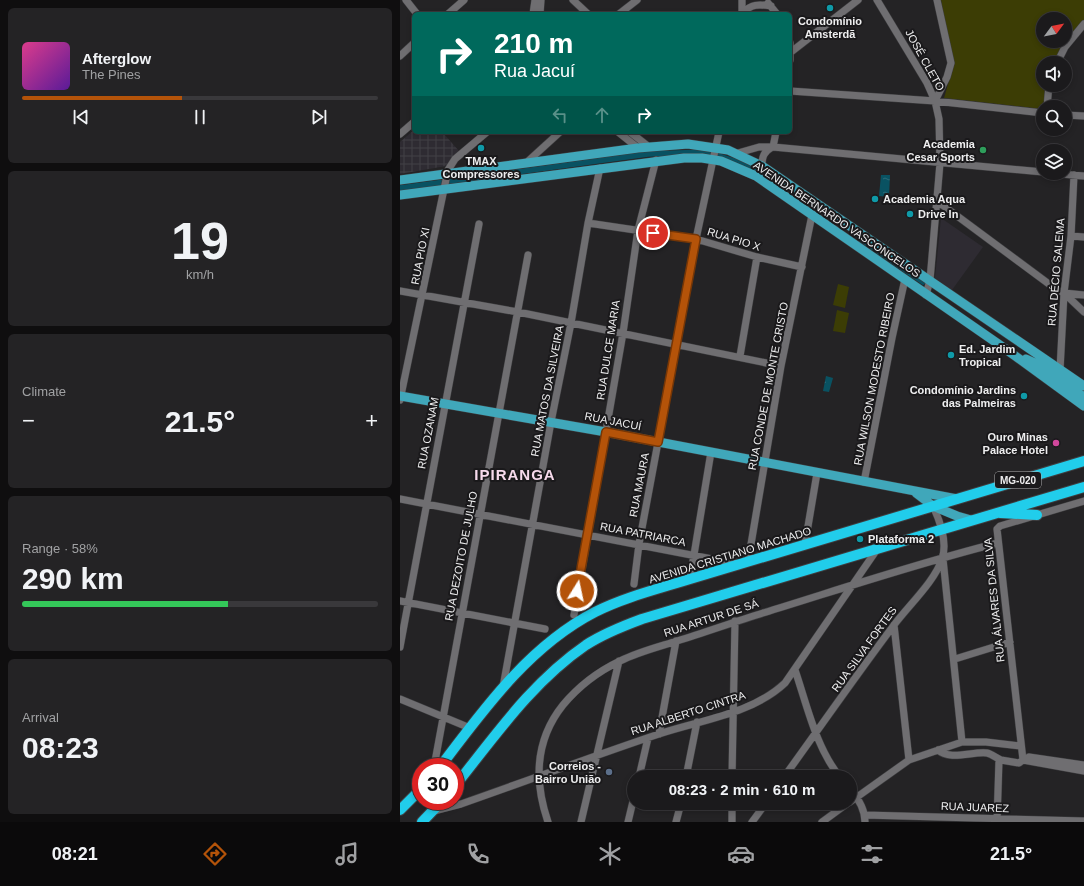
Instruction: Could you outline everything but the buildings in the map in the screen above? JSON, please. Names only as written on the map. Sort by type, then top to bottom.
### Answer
[{"type":"highway","name":"AVENIDA CRISTIANO MACHADO","points":[[447,758],[503,689],[540,650],[578,622],[615,603],[1082,461]]},
{"type":"highway","name":"MG-020","points":[[971,520],[1084,487]]},
{"type":"highway","points":[[996,512],[1037,515]]},
{"type":"highway","points":[[464,775],[519,705],[541,682],[587,645],[605,634],[642,619],[971,520]]},
{"type":"highway","points":[[400,810],[412,798]]},
{"type":"highway","points":[[422,822],[434,811]]},
{"type":"main road","name":"AVENIDA BERNARDO VASCONCELOS","points":[[400,180],[649,147],[688,144],[716,147],[738,153],[762,166],[985,317],[1059,374],[1084,386]]},
{"type":"main road","name":"AVENIDA BERNARDO VASCONCELOS","points":[[400,195],[656,160],[684,158],[714,160],[726,163],[749,172],[1007,350],[1084,406]]},
{"type":"main road","points":[[976,329],[982,324],[985,317]]},
{"type":"main road","points":[[1007,350],[1059,374],[1084,397]]},
{"type":"main road","name":"RUA JACUÍ","points":[[400,397],[606,432],[957,499]]},
{"type":"main road","name":"RUA JACUÍ","points":[[915,492],[933,506],[956,516],[971,520]]},
{"type":"street","points":[[406,0],[415,12]]},
{"type":"street","points":[[450,12],[464,0]]},
{"type":"street","points":[[533,12],[535,0]]},
{"type":"street","points":[[540,12],[541,0]]},
{"type":"street","points":[[622,12],[638,0]]},
{"type":"street","points":[[742,0],[742,12]]},
{"type":"street","points":[[765,0],[776,12]]},
{"type":"street","points":[[792,51],[858,0]]},
{"type":"street","name":"JOSÉ CLETO","points":[[877,0],[926,83],[935,101],[939,119],[940,163],[930,280],[926,295]]},
{"type":"street","points":[[935,101],[947,77],[951,63],[937,0]]},
{"type":"street","points":[[574,1],[586,12]]},
{"type":"street","points":[[744,12],[749,6],[758,4],[771,6]]},
{"type":"street","points":[[1061,56],[1065,48],[1084,24]]},
{"type":"street","points":[[400,56],[412,45]]},
{"type":"street","points":[[792,91],[935,101],[1036,112]]},
{"type":"street","points":[[1072,115],[1084,116]]},
{"type":"street","points":[[400,134],[412,124]]},
{"type":"street","name":"RUA PIO XI","points":[[400,397],[423,296],[447,174],[456,159],[485,134]]},
{"type":"street","points":[[526,163],[558,134]]},
{"type":"street","points":[[620,134],[638,148]]},
{"type":"street","points":[[633,134],[649,147]]},
{"type":"street","name":"RUA MAURA","points":[[634,584],[639,544],[678,344],[696,239],[719,134]]},
{"type":"street","points":[[762,166],[762,157],[765,152],[773,147],[776,134]]},
{"type":"street","points":[[738,153],[759,147],[773,147],[1036,171]]},
{"type":"street","name":"RUA DULCE MARIA","points":[[574,615],[623,333],[638,230],[656,160]]},
{"type":"street","name":"RUA MATOS DA SILVEIRA","points":[[503,689],[551,422],[571,323],[588,223],[600,168]]},
{"type":"street","points":[[1074,175],[1084,176]]},
{"type":"street","name":"RUA DÉCIO SALEMA","points":[[1059,374],[1064,293],[1071,236],[1074,175]]},
{"type":"street","points":[[937,202],[1051,286],[1064,293],[1084,312]]},
{"type":"street","name":"RUA CONDE DE MONTE CRISTO","points":[[744,563],[781,366],[812,215]]},
{"type":"street","name":"RUA PIO X","points":[[588,223],[696,239],[757,258],[802,267]]},
{"type":"street","name":"RUA OZANAM","points":[[400,647],[404,601],[426,504],[479,224]]},
{"type":"street","points":[[1071,236],[1084,237]]},
{"type":"street","name":"RUA DEZOITO DE JULHO","points":[[435,758],[528,255]]},
{"type":"street","points":[[740,356],[757,258]]},
{"type":"street","name":"RUA WILSON MODESTO RIBEIRO","points":[[864,482],[905,279]]},
{"type":"street","points":[[400,291],[518,312],[740,356],[781,366]]},
{"type":"street","points":[[1064,293],[1084,295]]},
{"type":"street","points":[[690,579],[712,452]]},
{"type":"street","points":[[805,544],[817,473]]},
{"type":"street","name":"RUA PATRIARCA","points":[[400,499],[480,513],[694,555],[744,563]]},
{"type":"street","name":"RUA ÁLVARES DA SILVA","points":[[1023,758],[1020,746],[997,529],[1000,526],[1084,501]]},
{"type":"street","name":"RUA JACUÍ","points":[[933,506],[942,528]]},
{"type":"street","name":"RUA SILVA FORTES","points":[[789,770],[894,625],[938,570],[943,557],[942,528]]},
{"type":"street","name":"RUA ARTUR DE SÁ","points":[[548,822],[537,777],[541,744],[551,723],[563,705],[595,676],[619,661],[735,621],[943,557],[998,543]]},
{"type":"street","name":"RUA ALBERTO CINTRA","points":[[464,803],[659,734],[734,711],[771,695],[785,683],[878,547]]},
{"type":"street","points":[[943,557],[955,659],[962,742]]},
{"type":"street","points":[[404,601],[514,624],[546,629]]},
{"type":"street","points":[[732,770],[735,621]]},
{"type":"street","points":[[894,625],[909,760]]},
{"type":"street","points":[[659,734],[676,641]]},
{"type":"street","points":[[955,659],[1010,642]]},
{"type":"street","points":[[581,822],[619,661]]},
{"type":"street","points":[[794,670],[826,756],[835,770]]},
{"type":"street","points":[[400,699],[470,728]]},
{"type":"street","points":[[688,770],[698,722]]},
{"type":"street","points":[[641,770],[648,738]]},
{"type":"street","points":[[865,818],[857,797],[909,760],[962,742],[986,742],[1020,746]]},
{"type":"street","points":[[938,750],[944,754],[952,755],[986,753],[992,754],[1000,760],[1020,762],[1023,758]]},
{"type":"street","points":[[1023,758],[1084,765]]},
{"type":"street","points":[[1023,758],[1084,771]]},
{"type":"street","points":[[997,820],[1000,760]]},
{"type":"street","points":[[628,822],[631,810]]},
{"type":"street","points":[[676,822],[679,810]]},
{"type":"street","points":[[732,810],[732,822]]},
{"type":"street","points":[[752,822],[761,810]]},
{"type":"street","points":[[822,822],[838,810]]},
{"type":"street","name":"RUA JUAREZ","points":[[865,818],[1084,821]]},
{"type":"shaded area","points":[[941,0],[1084,0],[1084,22],[1072,38],[1072,12],[1036,12],[1036,48],[1064,48],[1058,56],[1036,56],[1036,92],[1046,92],[1044,100],[1036,100],[1036,108],[944,98],[953,67]]},
{"type":"shaded area","points":[[412,132],[412,134],[444,134],[459,151],[446,166],[400,174],[400,142]]},
{"type":"shaded area","points":[[941,218],[983,247],[952,290],[935,278]]},
{"type":"shaded area","points":[[838,284],[849,287],[845,308],[833,305]]},
{"type":"shaded area","points":[[837,310],[849,313],[845,333],[833,331]]},
{"type":"water","points":[[881,175],[890,175],[889,197],[879,196]]},
{"type":"water","points":[[826,376],[833,378],[829,392],[823,391]]},
{"type":"waterway","points":[[400,188],[648,154],[707,152],[759,169]]},
{"type":"waterway","points":[[861,239],[923,282]]},
{"type":"place","name":"Condomínio Amsterdã","points":[[830,8]]},
{"type":"place","name":"TMAX Compressores","points":[[481,148]]},
{"type":"place","name":"Academia Cesar Sports","points":[[983,150]]},
{"type":"place","name":"Academia Aqua","points":[[875,199]]},
{"type":"place","name":"Drive In","points":[[910,214]]},
{"type":"place","name":"Ed. Jardim Tropical","points":[[951,355]]},
{"type":"place","name":"Condomínio Jardins das Palmeiras","points":[[1024,396]]},
{"type":"place","name":"Ouro Minas Palace Hotel","points":[[1056,443]]},
{"type":"place","name":"Plataforma 2","points":[[860,539]]},
{"type":"place","name":"Correios - Bairro União","points":[[609,772]]},
{"type":"district","name":"IPIRANGA","points":[[515,474]]},
{"type":"route","points":[[577,591],[606,432],[658,442],[678,344],[696,239],[653,233]]}]
